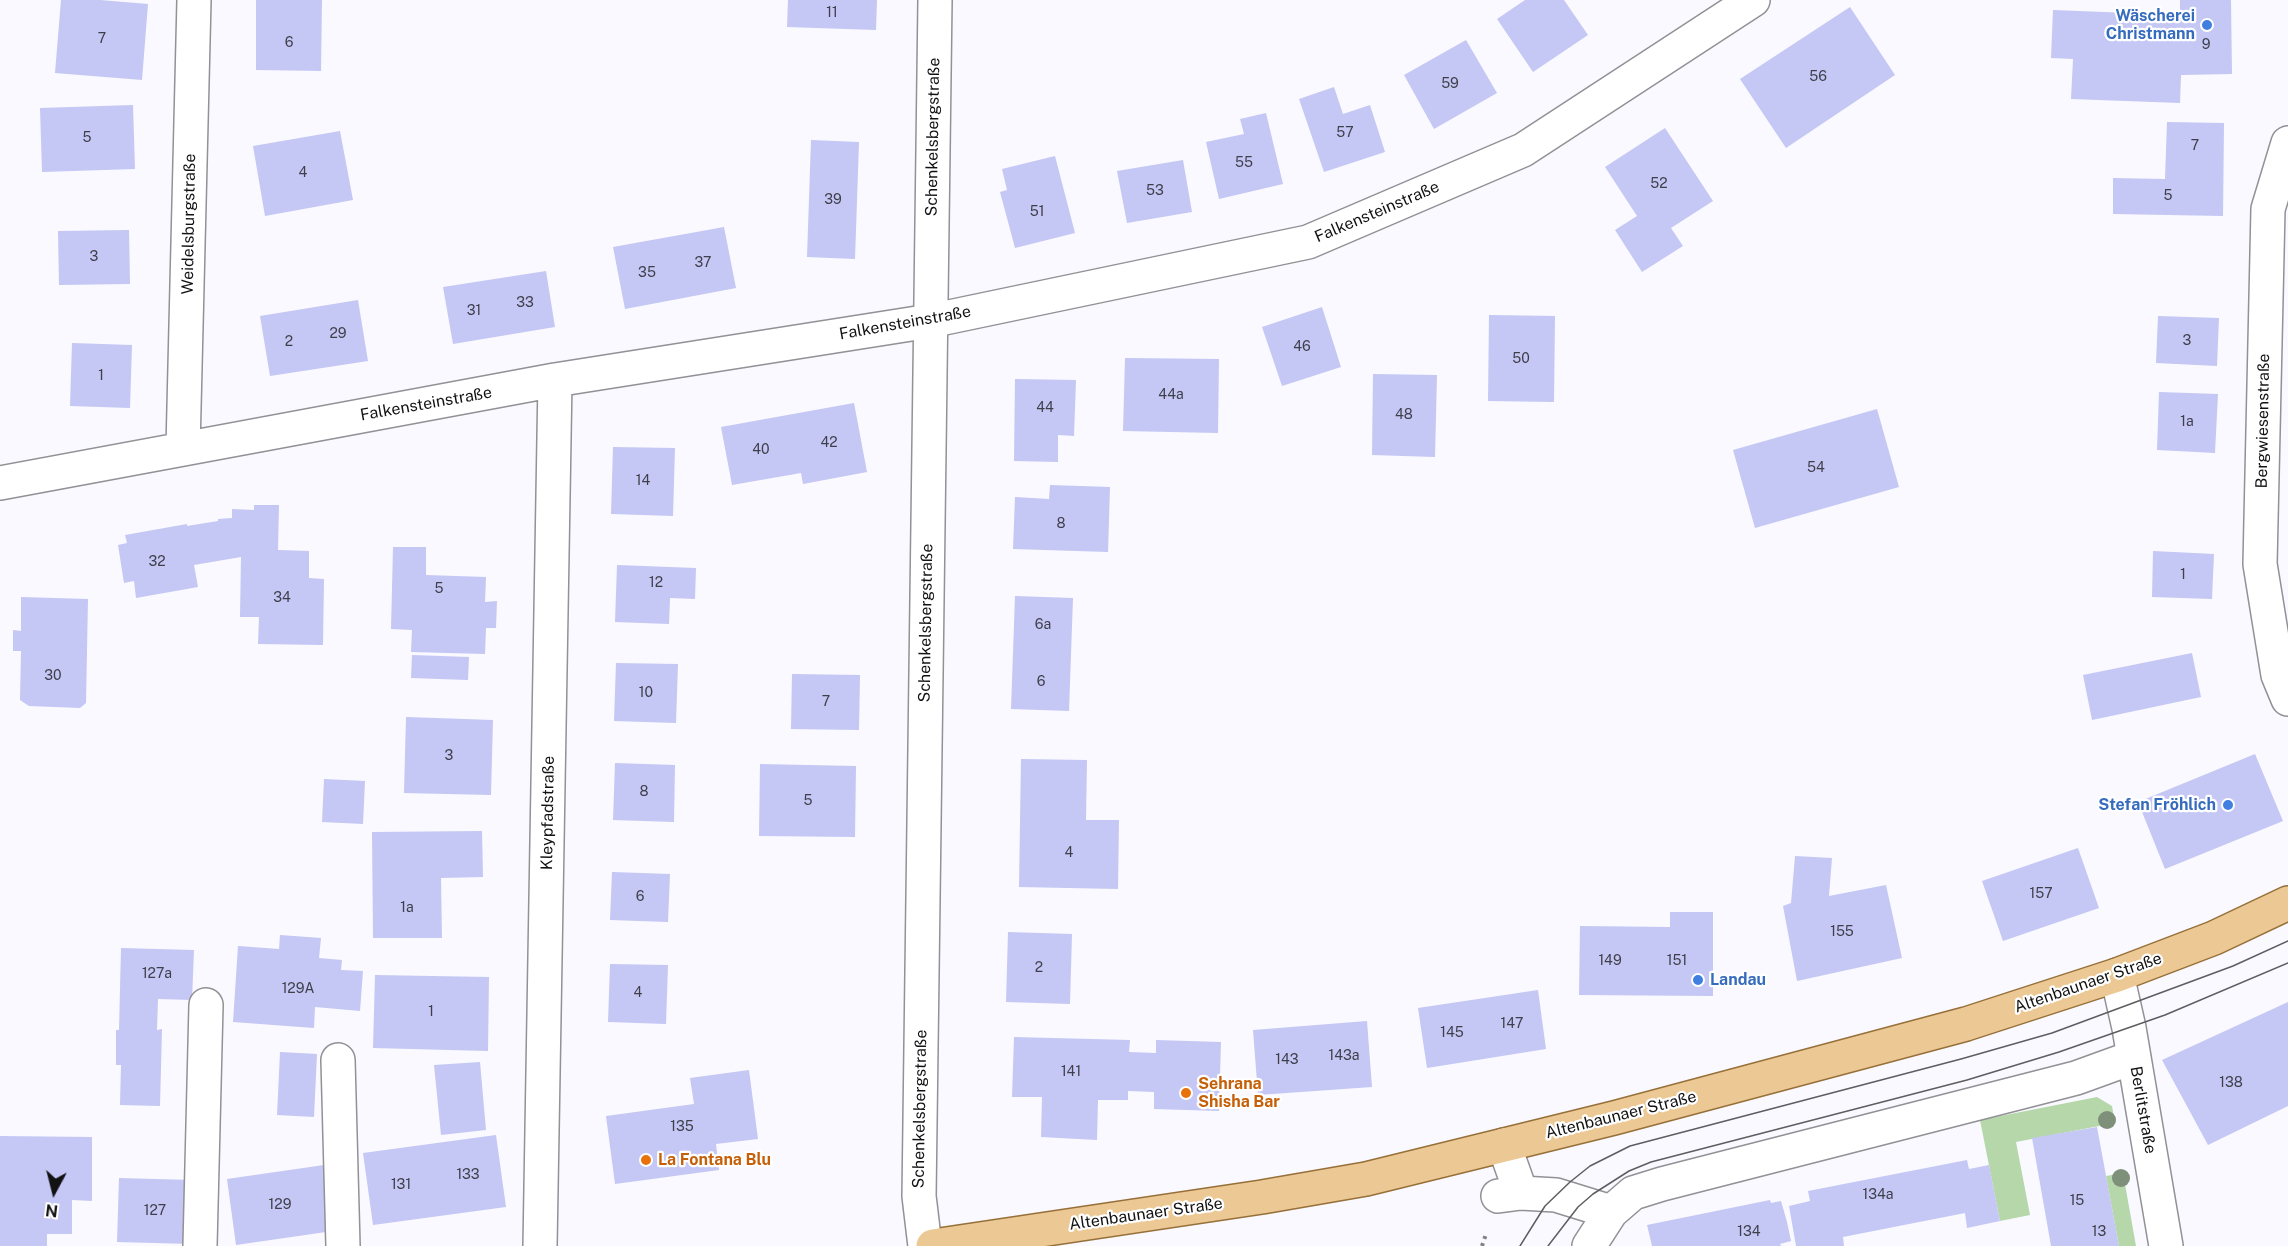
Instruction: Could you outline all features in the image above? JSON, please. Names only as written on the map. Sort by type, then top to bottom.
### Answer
[{"type":"main road","name":"Altenbaunaer Straße","points":[[933,1246],[1354,1181],[1504,1145],[1966,1024],[2117,975],[2214,938],[2288,903]]},
{"type":"street","name":"Weidelsburgstraße","points":[[183,448],[194,0]]},
{"type":"street","name":"Schenkelsbergstraße","points":[[926,1246],[919,1196],[935,0]]},
{"type":"street","name":"Falkensteinstraße","points":[[0,483],[555,381],[930,321],[1308,242],[1523,150],[1753,0]]},
{"type":"street","name":"Bergwiesenstraße","points":[[2288,143],[2268,209],[2260,564],[2278,675],[2288,699]]},
{"type":"street","name":"Kleypfadstraße","points":[[540,1246],[555,381]]},
{"type":"street","name":"Berlitstraße","points":[[2117,975],[2134,1057],[2166,1246]]},
{"type":"street","points":[[200,1246],[206,1005]]},
{"type":"street","points":[[1589,1246],[1611,1212],[1633,1193],[2076,1078],[2134,1057]]},
{"type":"street","points":[[338,1060],[343,1246]]},
{"type":"street","points":[[1504,1145],[1509,1194],[1556,1195],[1611,1212]]},
{"type":"green space","points":[[2097,1097],[2112,1106],[2115,1123],[2016,1142],[2030,1215],[2000,1221],[1980,1120]]},
{"type":"green space","points":[[2123,1173],[2136,1246],[2119,1246],[2106,1176]]},
{"type":"building","points":[[61,0],[148,4],[142,80],[55,73]]},
{"type":"building","points":[[256,0],[322,0],[321,71],[256,70]]},
{"type":"building","points":[[788,0],[877,0],[876,30],[787,27]]},
{"type":"building","points":[[1525,0],[1564,0],[1588,35],[1533,72],[1497,19]]},
{"type":"building","points":[[2180,0],[2231,0],[2232,74],[2181,75],[2180,103],[2071,99],[2073,59],[2051,58],[2053,10],[2180,15]]},
{"type":"building","points":[[1850,7],[1895,75],[1786,148],[1740,79]]},
{"type":"building","points":[[1466,40],[1497,93],[1434,129],[1404,75]]},
{"type":"building","points":[[1334,87],[1343,114],[1370,105],[1385,152],[1324,172],[1299,99]]},
{"type":"building","points":[[133,105],[135,169],[42,172],[40,108]]},
{"type":"building","points":[[1266,113],[1283,184],[1219,199],[1206,142],[1244,134],[1240,119]]},
{"type":"building","points":[[2167,122],[2224,123],[2223,216],[2113,214],[2113,178],[2165,179]]},
{"type":"building","points":[[1665,128],[1713,201],[1671,228],[1683,246],[1642,272],[1615,230],[1637,216],[1605,167]]},
{"type":"building","points":[[340,131],[353,200],[265,216],[253,146]]},
{"type":"building","points":[[811,140],[859,142],[855,259],[807,257]]},
{"type":"building","points":[[1055,156],[1075,233],[1015,248],[1000,192],[1007,190],[1002,169]]},
{"type":"building","points":[[1183,160],[1192,212],[1127,223],[1117,171]]},
{"type":"building","points":[[724,227],[736,288],[625,309],[613,247]]},
{"type":"building","points":[[129,230],[130,284],[59,285],[58,231]]},
{"type":"building","points":[[546,271],[555,327],[453,344],[443,287]]},
{"type":"building","points":[[358,300],[368,361],[270,376],[260,316]]},
{"type":"building","points":[[1322,307],[1341,367],[1282,386],[1262,327]]},
{"type":"building","points":[[1489,315],[1555,316],[1554,402],[1488,401]]},
{"type":"building","points":[[2158,316],[2219,318],[2217,366],[2156,363]]},
{"type":"building","points":[[72,343],[132,345],[130,408],[70,406]]},
{"type":"building","points":[[1125,358],[1219,359],[1218,433],[1123,431]]},
{"type":"building","points":[[1373,374],[1437,375],[1435,457],[1372,455]]},
{"type":"building","points":[[1015,379],[1076,380],[1074,436],[1058,435],[1058,462],[1014,461]]},
{"type":"building","points":[[2159,392],[2218,394],[2215,453],[2157,450]]},
{"type":"building","points":[[854,403],[867,472],[803,484],[801,473],[732,485],[721,427]]},
{"type":"building","points":[[1877,409],[1899,487],[1755,528],[1733,450]]},
{"type":"building","points":[[613,447],[675,448],[673,516],[611,514]]},
{"type":"building","points":[[1050,485],[1110,487],[1108,552],[1013,549],[1015,497],[1049,499]]},
{"type":"building","points":[[254,505],[279,505],[278,550],[309,551],[309,578],[324,579],[323,645],[258,644],[259,617],[240,617],[241,557],[194,565],[198,587],[136,598],[134,581],[124,583],[118,545],[127,543],[125,535],[232,518],[232,509],[254,510]]},
{"type":"building","points":[[393,547],[426,547],[426,575],[486,577],[485,602],[497,601],[496,628],[486,628],[485,654],[411,652],[412,630],[391,629]]},
{"type":"building","points":[[2153,551],[2214,554],[2212,599],[2152,597]]},
{"type":"building","points":[[617,565],[696,568],[695,599],[670,598],[669,624],[615,622]]},
{"type":"building","points":[[1015,596],[1073,598],[1069,711],[1011,709]]},
{"type":"building","points":[[21,597],[88,599],[86,703],[80,708],[29,706],[20,700],[21,651],[13,651],[13,630],[21,631]]},
{"type":"building","points":[[2192,653],[2201,697],[2092,720],[2083,675]]},
{"type":"building","points":[[412,655],[469,657],[468,680],[411,678]]},
{"type":"building","points":[[616,663],[678,664],[676,723],[614,721]]},
{"type":"building","points":[[792,674],[860,675],[859,730],[791,729]]},
{"type":"building","points":[[406,717],[493,720],[491,795],[404,793]]},
{"type":"building","points":[[2255,754],[2283,821],[2165,869],[2138,802]]},
{"type":"building","points":[[1021,759],[1087,760],[1086,820],[1119,820],[1118,889],[1019,887]]},
{"type":"building","points":[[615,763],[675,765],[674,822],[613,820]]},
{"type":"building","points":[[760,764],[856,766],[855,837],[759,836]]},
{"type":"building","points":[[324,779],[365,781],[363,824],[322,822]]},
{"type":"building","points":[[482,831],[483,877],[441,878],[442,938],[373,938],[372,832]]},
{"type":"building","points":[[2078,848],[2099,908],[2003,941],[1982,881]]},
{"type":"building","points":[[1795,856],[1832,858],[1829,896],[1886,885],[1902,958],[1797,981],[1783,906],[1791,903]]},
{"type":"building","points":[[612,872],[670,874],[668,922],[610,920]]},
{"type":"building","points":[[1670,912],[1713,912],[1713,996],[1579,995],[1580,926],[1670,927]]},
{"type":"building","points":[[1008,932],[1072,934],[1070,1004],[1006,1002]]},
{"type":"building","points":[[280,935],[321,938],[319,958],[342,960],[341,970],[363,971],[360,1011],[315,1007],[314,1028],[233,1022],[238,946],[279,949]]},
{"type":"building","points":[[121,948],[194,950],[192,1000],[158,999],[157,1030],[162,1029],[160,1106],[120,1105],[121,1065],[116,1065],[116,1030],[119,1030]]},
{"type":"building","points":[[610,964],[668,965],[666,1024],[608,1022]]},
{"type":"building","points":[[375,975],[489,977],[488,1051],[373,1048]]},
{"type":"building","points":[[1538,990],[1546,1049],[1427,1068],[1418,1008]]},
{"type":"building","points":[[2288,1002],[2288,1106],[2208,1145],[2162,1060]]},
{"type":"building","points":[[1367,1021],[1372,1087],[1258,1095],[1253,1030]]},
{"type":"building","points":[[1014,1037],[1130,1040],[1129,1052],[1156,1053],[1156,1040],[1221,1042],[1219,1111],[1154,1109],[1154,1092],[1128,1091],[1128,1100],[1098,1100],[1097,1140],[1041,1137],[1042,1097],[1012,1097]]},
{"type":"building","points":[[280,1052],[317,1054],[314,1117],[277,1115]]},
{"type":"building","points":[[480,1062],[486,1130],[441,1135],[434,1065]]},
{"type":"building","points":[[749,1070],[758,1139],[716,1144],[719,1170],[615,1184],[606,1116],[694,1104],[690,1078]]},
{"type":"building","points":[[2097,1127],[2119,1246],[2051,1246],[2032,1138]]},
{"type":"building","points":[[496,1135],[506,1207],[373,1225],[363,1153]]},
{"type":"building","points":[[0,1136],[92,1137],[92,1201],[72,1200],[72,1234],[47,1234],[47,1246],[0,1246]]},
{"type":"building","points":[[1967,1160],[1969,1169],[1989,1165],[2000,1221],[1967,1228],[1965,1213],[1843,1237],[1844,1246],[1796,1246],[1789,1206],[1810,1201],[1808,1191]]},
{"type":"building","points":[[324,1165],[333,1231],[236,1245],[227,1179]]},
{"type":"building","points":[[119,1178],[192,1180],[191,1244],[117,1242]]},
{"type":"building","points":[[1770,1200],[1771,1203],[1781,1201],[1787,1222],[1791,1241],[1780,1244],[1781,1246],[1652,1246],[1647,1225]]},
{"type":"tram line","points":[[1520,1246],[1545,1206],[1570,1182],[1590,1166],[1630,1146],[2052,1033],[2233,966],[2288,941]]},
{"type":"tram line","points":[[1548,1246],[1578,1207],[1593,1194],[1629,1171],[1651,1162],[1967,1080],[2059,1052],[2165,1015],[2288,963]]},
{"type":"place","name":"Wäscherei Christmann","points":[[2207,25]]},
{"type":"place","name":"Stefan Fröhlich","points":[[2228,805]]},
{"type":"place","name":"Landau","points":[[1698,980]]},
{"type":"place","name":"Sehrana Shisha Bar","points":[[1186,1093]]},
{"type":"place","name":"La Fontana Blu","points":[[646,1160]]}]
